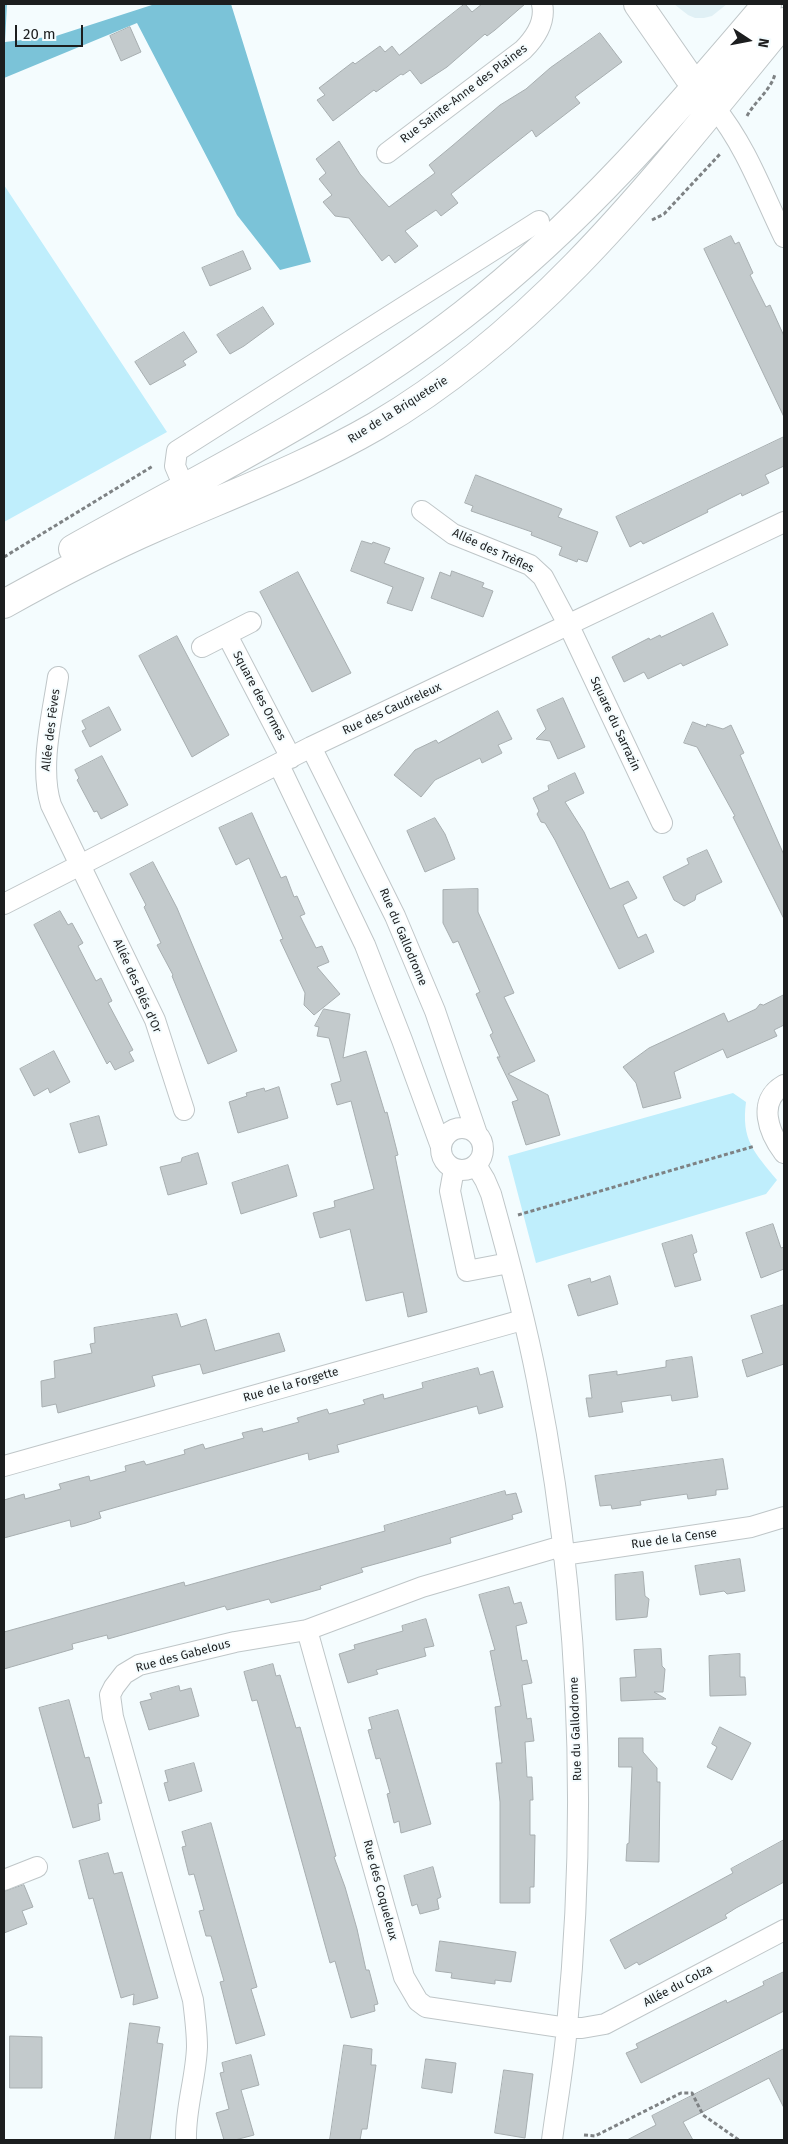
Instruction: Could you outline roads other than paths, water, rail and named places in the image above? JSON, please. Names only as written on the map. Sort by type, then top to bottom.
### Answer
[{"type":"street","name":"Rue Sainte-Anne des Plaines","points":[[387,153],[532,42],[538,32],[542,18],[542,4]]},
{"type":"street","points":[[638,4],[651,25],[697,88],[715,108],[741,147],[784,237]]},
{"type":"street","points":[[4,589],[330,404],[418,348],[464,314],[518,270],[595,199],[697,88],[767,4]]},
{"type":"street","name":"Rue de la Briqueterie","points":[[4,604],[126,542],[305,463],[376,426],[410,405],[481,354],[522,318],[571,270],[644,192],[784,22]]},
{"type":"street","points":[[126,542],[143,525],[176,504],[184,487],[175,466],[178,451],[538,220]]},
{"type":"street","points":[[184,487],[230,496]]},
{"type":"street","name":"Allée des Trèfles","points":[[422,511],[453,534],[530,565],[543,577],[569,626]]},
{"type":"street","name":"Rue des Caudreleux","points":[[4,904],[312,747],[784,522]]},
{"type":"street","points":[[202,647],[251,622]]},
{"type":"street","name":"Square du Sarrazin","points":[[569,626],[662,823]]},
{"type":"street","name":"Square des Ormes","points":[[227,635],[285,762]]},
{"type":"street","name":"Allée des Fèves","points":[[58,676],[45,780],[51,805],[80,865]]},
{"type":"street","name":"Rue du Gallodrome","points":[[312,747],[399,925],[435,1012],[477,1134]]},
{"type":"street","points":[[285,762],[365,945],[440,1144],[443,1159],[454,1169],[465,1170],[476,1165],[483,1152],[483,1144],[477,1134],[467,1128],[456,1128],[446,1134],[440,1144]]},
{"type":"street","name":"Allée des Blés d'Or","points":[[80,865],[154,1020],[184,1110]]},
{"type":"street","points":[[779,1147],[770,1129],[767,1109],[778,1088],[784,1085]]},
{"type":"street","points":[[476,1165],[488,1186],[522,1320]]},
{"type":"street","points":[[454,1169],[450,1191],[467,1271],[509,1263]]},
{"type":"street","name":"Rue du Gallodrome","points":[[522,1320],[544,1420],[563,1550],[575,1680],[578,1790],[577,1844],[567,2028],[552,2140]]},
{"type":"street","name":"Rue de la Forgette","points":[[4,1466],[522,1320]]},
{"type":"street","name":"Rue de la Cense","points":[[563,1550],[751,1527],[784,1517]]},
{"type":"street","name":"Rue des Gabelous","points":[[186,2140],[186,2118],[197,2048],[193,2000],[113,1717],[110,1695],[118,1680],[139,1665],[214,1646],[308,1630],[422,1587],[563,1550]]},
{"type":"street","name":"Rue des Coqueleux","points":[[308,1630],[404,1977],[410,1990],[418,2001],[426,2007],[567,2028]]},
{"type":"street","points":[[4,1880],[37,1867]]},
{"type":"street","name":"Allée du Colza","points":[[567,2028],[582,2028],[605,2024],[784,1930]]}]
